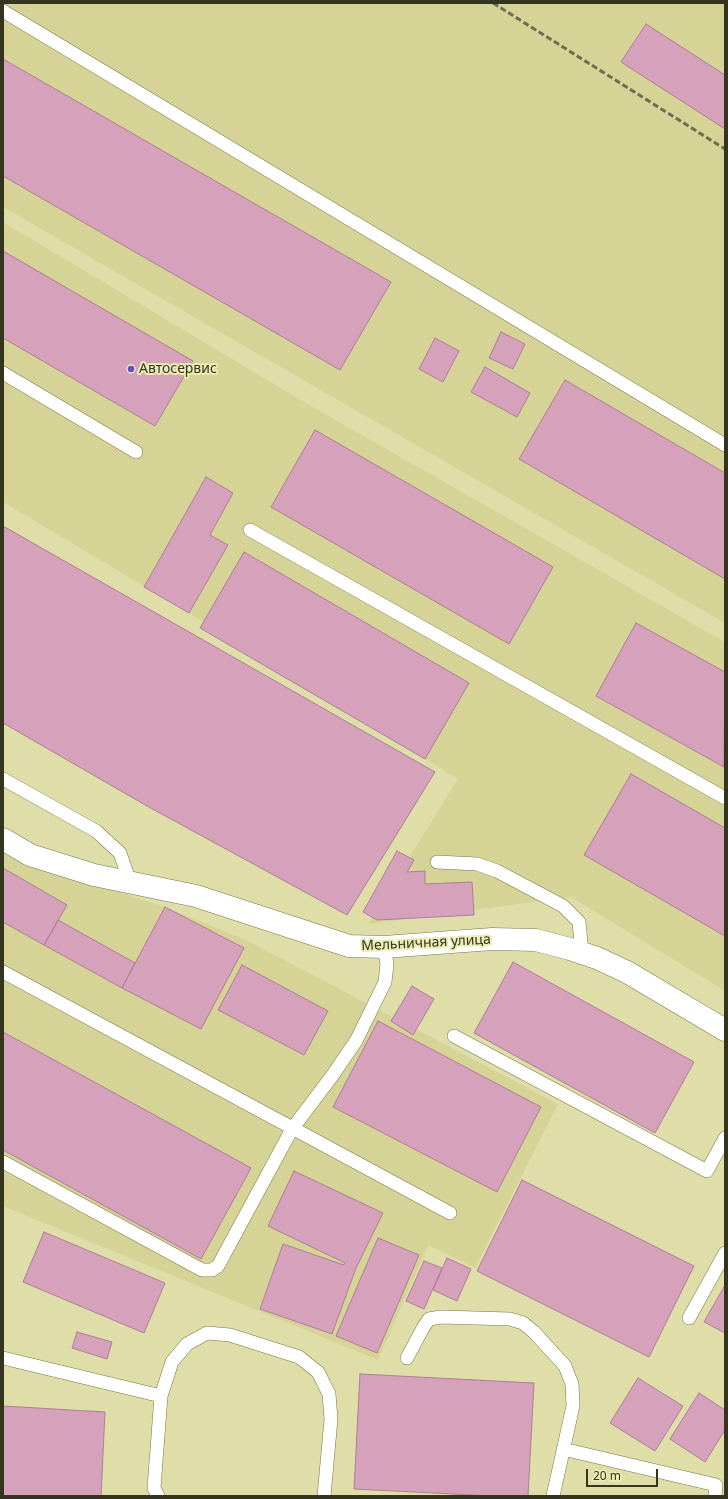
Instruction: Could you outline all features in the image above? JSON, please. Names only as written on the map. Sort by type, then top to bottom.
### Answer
[{"type":"street","name":"Мельничная улица","points":[[3,839],[30,855],[94,875],[196,896],[348,946],[384,947],[492,939],[536,940],[597,958],[628,972],[725,1030]]},
{"type":"lane","points":[[3,11],[725,445]]},
{"type":"lane","points":[[3,372],[136,452]]},
{"type":"lane","points":[[250,530],[725,798]]},
{"type":"lane","points":[[3,779],[96,831],[120,853],[130,882]]},
{"type":"lane","points":[[437,862],[477,864],[497,871],[563,906],[579,922],[582,953]]},
{"type":"lane","points":[[3,1162],[202,1270],[212,1270],[218,1266],[292,1129],[356,1041],[385,982],[387,964],[384,947]]},
{"type":"lane","points":[[3,972],[450,1213]]},
{"type":"lane","points":[[454,1036],[707,1171],[725,1138]]},
{"type":"lane","points":[[689,1318],[725,1253]]},
{"type":"lane","points":[[407,1358],[423,1328],[430,1319],[441,1317],[510,1319],[523,1323],[534,1332],[566,1366],[572,1384],[573,1406],[553,1496]]},
{"type":"lane","points":[[158,1496],[154,1488],[161,1396],[172,1362],[186,1344],[207,1334],[230,1335],[299,1357],[318,1372],[329,1394],[331,1419],[324,1496]]},
{"type":"lane","points":[[3,1358],[161,1396]]},
{"type":"lane","points":[[563,1449],[716,1485],[715,1496]]},
{"type":"shaded area","points":[[3,3],[725,3],[725,623],[3,207]]},
{"type":"shaded area","points":[[3,222],[304,402],[725,642],[725,991],[571,897],[368,924],[458,779],[189,613],[3,502]]},
{"type":"shaded area","points":[[3,840],[75,878],[165,907],[246,940],[558,1104],[475,1268],[428,1245],[378,1360],[3,1206]]},
{"type":"building","points":[[646,24],[725,75],[725,129],[621,62]]},
{"type":"building","points":[[3,59],[391,282],[340,370],[3,176]]},
{"type":"building","points":[[3,251],[193,361],[155,426],[3,338]]},
{"type":"building","points":[[501,332],[525,344],[513,369],[489,358]]},
{"type":"building","points":[[435,338],[459,351],[443,382],[419,369]]},
{"type":"building","points":[[485,367],[530,393],[517,417],[471,392]]},
{"type":"building","points":[[565,380],[725,473],[725,579],[519,459]]},
{"type":"building","points":[[315,430],[553,567],[509,644],[271,507]]},
{"type":"building","points":[[206,477],[233,493],[210,535],[228,545],[189,613],[144,587]]},
{"type":"building","points":[[3,526],[435,772],[347,915],[147,806],[3,723]]},
{"type":"building","points":[[244,552],[469,683],[425,759],[200,628]]},
{"type":"building","points":[[636,623],[725,672],[724,767],[596,696]]},
{"type":"building","points":[[631,774],[725,828],[725,936],[584,855]]},
{"type":"building","points":[[397,851],[414,860],[407,872],[425,871],[425,884],[472,882],[474,915],[377,920],[363,912]]},
{"type":"building","points":[[3,868],[67,905],[44,945],[3,922]]},
{"type":"building","points":[[165,907],[244,948],[201,1029],[122,988]]},
{"type":"building","points":[[58,920],[135,963],[122,988],[44,945]]},
{"type":"building","points":[[513,962],[694,1062],[655,1133],[474,1033]]},
{"type":"building","points":[[242,965],[328,1011],[304,1055],[218,1010]]},
{"type":"building","points":[[412,986],[434,999],[413,1035],[391,1021]]},
{"type":"building","points":[[378,1021],[541,1107],[497,1192],[333,1107]]},
{"type":"building","points":[[3,1032],[251,1168],[201,1259],[3,1150]]},
{"type":"building","points":[[294,1171],[383,1213],[356,1268],[332,1334],[260,1309],[283,1244],[344,1265],[345,1263],[268,1226]]},
{"type":"building","points":[[522,1180],[694,1266],[649,1357],[477,1271]]},
{"type":"building","points":[[44,1232],[165,1283],[144,1333],[23,1282]]},
{"type":"building","points":[[378,1238],[419,1255],[377,1353],[336,1336]]},
{"type":"building","points":[[447,1258],[471,1269],[457,1301],[433,1290]]},
{"type":"building","points":[[424,1261],[442,1268],[424,1309],[406,1301]]},
{"type":"building","points":[[725,1285],[725,1333],[704,1322]]},
{"type":"building","points":[[77,1332],[112,1342],[107,1359],[72,1348]]},
{"type":"building","points":[[360,1374],[534,1383],[528,1496],[492,1496],[354,1489]]},
{"type":"building","points":[[638,1378],[683,1406],[655,1451],[610,1423]]},
{"type":"building","points":[[699,1393],[725,1410],[725,1430],[705,1462],[670,1439]]},
{"type":"building","points":[[3,1406],[105,1412],[101,1496],[3,1496]]},
{"type":"railway","points":[[493,3],[725,149]]},
{"type":"place","name":"Автосервис","points":[[131,369]]}]
